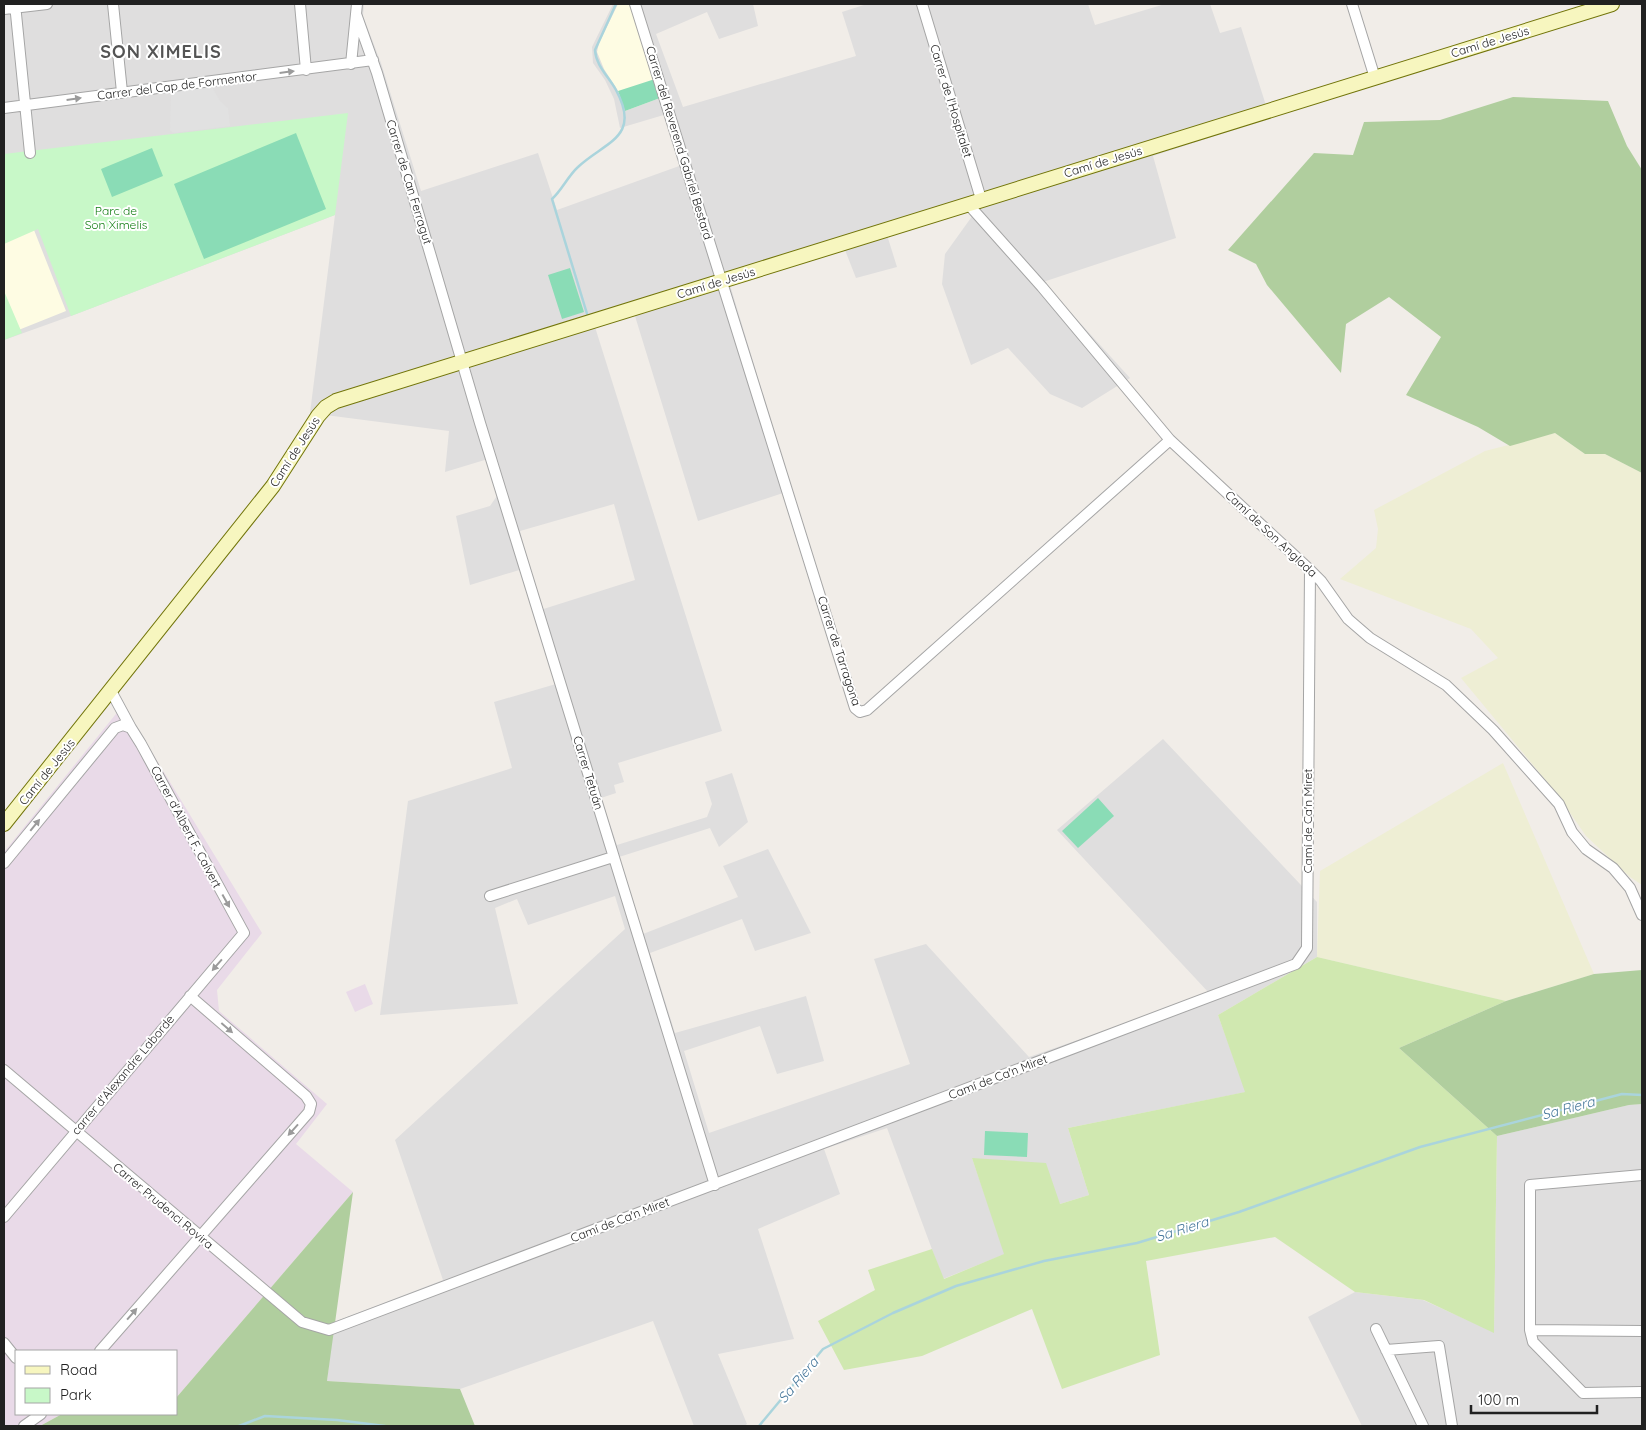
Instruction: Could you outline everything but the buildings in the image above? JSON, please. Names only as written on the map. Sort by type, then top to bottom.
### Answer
[{"type":"street","points":[[4,9],[15,6],[47,4]]},
{"type":"street","points":[[113,4],[122,92]]},
{"type":"street","points":[[300,4],[306,70]]},
{"type":"street","name":"Carrer del Reverend Gabriel Bestard","points":[[635,4],[722,281]]},
{"type":"street","name":"Carrer de l'Hospitalet","points":[[922,4],[975,201]]},
{"type":"street","points":[[1352,4],[1375,78]]},
{"type":"street","name":"Camí de Jesús","points":[[4,824],[273,486],[326,407],[336,401],[1612,4]]},
{"type":"street","points":[[15,6],[30,153]]},
{"type":"street","points":[[356,9],[351,64],[373,60]]},
{"type":"street","name":"Carrer de Can Ferragut","points":[[356,9],[373,60],[462,362]]},
{"type":"street","name":"Carrer del Cap de Formentor","points":[[4,108],[351,64]]},
{"type":"street","name":"Camí de Son Anglada","points":[[975,201],[1042,286],[1170,440],[1321,581],[1348,619],[1370,638],[1446,685],[1493,730],[1559,804],[1572,832],[1586,849],[1613,868],[1630,888],[1642,915]]},
{"type":"street","name":"Carrer de Tarragona","points":[[722,281],[855,708],[860,712],[867,710],[1170,440]]},
{"type":"street","name":"Carrer Tetuán","points":[[462,362],[715,1184]]},
{"type":"street","name":"Camí de Ca'n Miret","points":[[329,1330],[1296,964],[1307,948],[1310,570]]},
{"type":"street","name":"Carrer d'Albert F. Calvert","points":[[111,690],[127,727],[244,934]]},
{"type":"street","name":"Camí de Jesús","points":[[4,863],[115,728],[127,727]]},
{"type":"street","points":[[490,896],[613,857]]},
{"type":"street","name":"carrer d'Alexandre Laborde","points":[[4,1217],[244,934]]},
{"type":"street","points":[[101,1350],[309,1112],[311,1104],[306,1096],[190,996]]},
{"type":"street","name":"Carrer Prudenci Rovira","points":[[4,1070],[198,1237],[302,1322],[329,1330]]},
{"type":"street","points":[[1642,1175],[1530,1185],[1530,1330],[1533,1342],[1583,1393],[1642,1392]]},
{"type":"street","points":[[1376,1329],[1422,1426]]},
{"type":"street","points":[[1530,1330],[1642,1331]]},
{"type":"street","points":[[4,1343],[15,1357]]},
{"type":"street","points":[[1386,1350],[1439,1346],[1452,1426]]},
{"type":"street","points":[[24,1426],[40,1415]]},
{"type":"shaded area","points":[[4,4],[364,4],[363,16],[381,63],[421,191],[538,153],[557,210],[682,165],[667,114],[620,128],[614,99],[605,80],[593,63],[592,47],[613,4],[753,4],[758,26],[719,39],[707,12],[656,34],[683,107],[856,56],[842,12],[867,4],[1088,4],[1095,25],[1165,4],[1210,4],[1220,33],[1241,27],[1270,118],[1153,156],[1176,238],[1043,282],[1130,378],[1082,408],[1050,394],[1008,348],[971,365],[942,284],[945,254],[973,215],[969,209],[887,235],[897,267],[856,278],[845,250],[730,285],[792,490],[698,521],[635,316],[595,327],[722,731],[618,763],[624,782],[614,785],[616,793],[601,798],[617,845],[707,817],[712,804],[705,782],[732,773],[748,822],[719,847],[710,828],[619,857],[643,934],[738,897],[723,866],[768,849],[811,933],[755,951],[742,919],[650,953],[675,1033],[806,996],[824,1061],[777,1074],[760,1026],[684,1051],[709,1133],[910,1064],[874,959],[926,944],[1029,1057],[1210,994],[1057,830],[1163,739],[1317,902],[1317,957],[1218,1015],[1246,1092],[1068,1128],[1089,1195],[1060,1204],[972,1158],[1005,1254],[943,1279],[887,1128],[824,1149],[840,1194],[758,1229],[794,1339],[718,1354],[747,1424],[744,1426],[694,1426],[653,1321],[460,1389],[327,1381],[334,1322],[443,1280],[395,1140],[625,929],[615,896],[528,925],[517,899],[495,908],[518,1004],[380,1015],[408,801],[512,768],[494,702],[556,684],[534,612],[635,580],[614,504],[520,531],[529,567],[470,585],[456,516],[490,506],[499,493],[488,459],[445,472],[449,431],[310,413],[335,215],[4,340]]},
{"type":"shaded area","points":[[618,4],[632,4],[660,98],[625,111],[618,91],[604,69],[597,52],[599,43]]},
{"type":"shaded area","points":[[212,87],[220,101],[228,108],[230,126],[173,133],[170,130],[171,92]]},
{"type":"shaded area","points":[[34,230],[66,311],[16,331],[4,302],[4,242]]},
{"type":"shaded area","points":[[124,704],[262,933],[217,990],[219,1011],[327,1104],[296,1144],[353,1192],[178,1396],[178,1350],[15,1350],[15,1415],[60,1415],[40,1426],[4,1426],[4,852]]},
{"type":"shaded area","points":[[365,984],[373,1004],[355,1012],[346,992]]},
{"type":"shaded area","points":[[1642,1104],[1642,1426],[1362,1426],[1308,1317],[1355,1292],[1423,1300],[1494,1332],[1497,1136],[1629,1105]]},
{"type":"green space","points":[[655,79],[660,98],[625,111],[618,91]]},
{"type":"green space","points":[[1513,97],[1608,101],[1627,146],[1642,170],[1642,473],[1605,454],[1585,454],[1555,433],[1510,446],[1478,427],[1406,395],[1441,337],[1389,297],[1346,324],[1341,373],[1267,285],[1256,264],[1228,250],[1314,153],[1353,155],[1364,122],[1440,120]]},
{"type":"green space","name":"Parc de Son Ximelis","points":[[348,113],[335,215],[71,316],[38,229],[4,244],[4,154]]},
{"type":"green space","points":[[296,133],[326,209],[204,259],[174,184]]},
{"type":"green space","points":[[152,148],[163,176],[112,197],[101,169]]},
{"type":"green space","points":[[570,268],[584,312],[562,319],[548,275]]},
{"type":"green space","points":[[4,291],[22,333],[4,340]]},
{"type":"green space","points":[[1555,433],[1585,454],[1605,454],[1642,473],[1642,885],[1630,877],[1586,836],[1557,794],[1461,678],[1498,658],[1471,629],[1340,579],[1376,548],[1378,529],[1374,510],[1485,451]]},
{"type":"green space","points":[[1503,763],[1594,974],[1506,1001],[1317,957],[1320,871]]},
{"type":"green space","points":[[1098,798],[1114,816],[1078,848],[1062,831]]},
{"type":"green space","points":[[1317,957],[1506,1001],[1399,1048],[1497,1136],[1494,1333],[1424,1300],[1355,1292],[1275,1237],[1146,1261],[1160,1355],[1062,1389],[1032,1309],[922,1356],[844,1370],[818,1321],[875,1290],[868,1270],[932,1249],[944,1279],[1004,1254],[972,1158],[1046,1163],[1060,1204],[1089,1195],[1068,1128],[1245,1092],[1218,1015]]},
{"type":"green space","points":[[1642,970],[1642,1104],[1629,1105],[1497,1136],[1399,1048],[1506,1001],[1594,974]]},
{"type":"green space","points":[[985,1131],[1028,1133],[1027,1157],[984,1155]]},
{"type":"green space","points":[[353,1192],[327,1381],[460,1389],[475,1426],[40,1426],[60,1415],[178,1415],[178,1396]]},
{"type":"waterway","points":[[588,317],[552,199],[578,167],[608,144],[622,129],[625,119],[623,106],[616,90],[600,66],[595,50],[616,4]]},
{"type":"waterway","name":"Sa Riera","points":[[759,1426],[823,1349],[893,1313],[956,1286],[1044,1261],[1137,1243],[1239,1212],[1420,1147],[1622,1094],[1642,1095]]},
{"type":"waterway","name":"Sa Riera","points":[[239,1426],[265,1416],[337,1420],[385,1426]]},
{"type":"district","name":"SON XIMELIS","points":[[161,52]]}]
